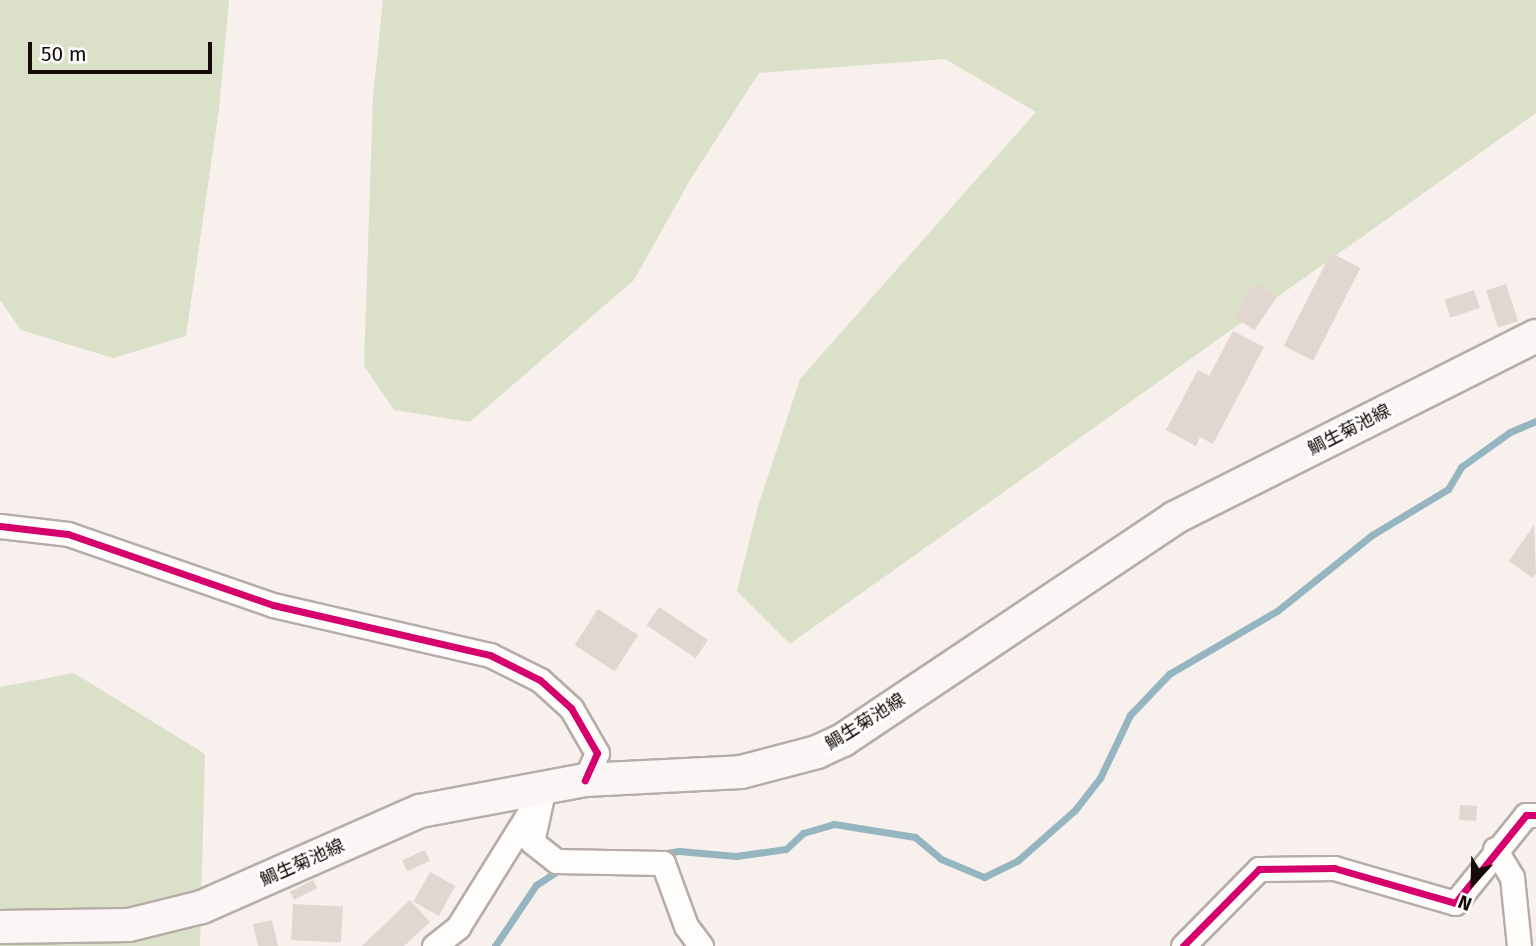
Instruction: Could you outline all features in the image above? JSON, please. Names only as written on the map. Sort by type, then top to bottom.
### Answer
[{"type":"main road","name":"鯛生菊池線","points":[[0,927],[129,925],[202,907],[420,811],[585,780],[741,772],[779,765],[843,740],[1174,518],[1536,336]]},
{"type":"street","points":[[0,526],[68,534],[273,605],[490,655],[540,680],[571,708],[597,753],[585,780]]},
{"type":"street","points":[[434,946],[458,928],[544,787]]},
{"type":"street","points":[[544,787],[532,842],[556,862],[663,863],[686,926],[701,946]]},
{"type":"street","points":[[1183,946],[1259,869],[1334,868],[1455,903],[1495,849],[1526,815],[1536,815]]},
{"type":"street","points":[[1495,849],[1511,877],[1519,946]]},
{"type":"green space","points":[[0,0],[229,0],[219,109],[186,336],[113,358],[21,330],[0,300]]},
{"type":"green space","points":[[383,0],[1536,0],[1536,113],[790,644],[737,591],[758,506],[800,379],[1036,112],[945,59],[759,73],[690,180],[634,280],[470,422],[394,410],[364,366],[373,97]]},
{"type":"green space","points":[[74,673],[205,754],[200,946],[0,946],[0,687]]},
{"type":"building","points":[[1331,253],[1360,268],[1313,361],[1284,346]]},
{"type":"building","points":[[1256,283],[1277,297],[1254,330],[1234,316]]},
{"type":"building","points":[[1506,284],[1518,321],[1498,328],[1486,290]]},
{"type":"building","points":[[1474,290],[1480,308],[1450,318],[1445,300]]},
{"type":"building","points":[[1233,331],[1264,347],[1213,444],[1200,437],[1196,446],[1166,430],[1198,370],[1209,376]]},
{"type":"building","points":[[1534,525],[1536,573],[1533,578],[1509,561]]},
{"type":"building","points":[[659,607],[708,640],[696,658],[647,625]]},
{"type":"building","points":[[598,609],[638,635],[615,671],[575,645]]},
{"type":"building","points":[[1460,805],[1477,806],[1476,821],[1459,820]]},
{"type":"building","points":[[425,850],[430,861],[407,871],[402,860]]},
{"type":"building","points":[[430,872],[455,886],[439,916],[414,902]]},
{"type":"building","points":[[313,880],[317,888],[294,900],[290,892]]},
{"type":"building","points":[[410,900],[430,922],[404,946],[362,946]]},
{"type":"building","points":[[293,904],[343,907],[341,943],[291,940]]},
{"type":"building","points":[[272,920],[278,946],[258,946],[253,924]]},
{"type":"waterway","points":[[660,854],[679,851],[736,856],[786,849],[803,833],[834,824],[915,837],[941,859],[984,877],[1017,861],[1075,810],[1100,778],[1130,715],[1169,674],[1277,611],[1372,535],[1448,489],[1461,467],[1510,432],[1536,421]]},
{"type":"waterway","points":[[495,946],[536,885],[562,868]]},
{"type":"cycle path","points":[[0,526],[68,534],[273,605],[490,655],[540,680],[571,708],[597,753],[585,780]]},
{"type":"cycle path","points":[[1183,946],[1259,869],[1334,868],[1455,903],[1526,815],[1536,815]]}]
